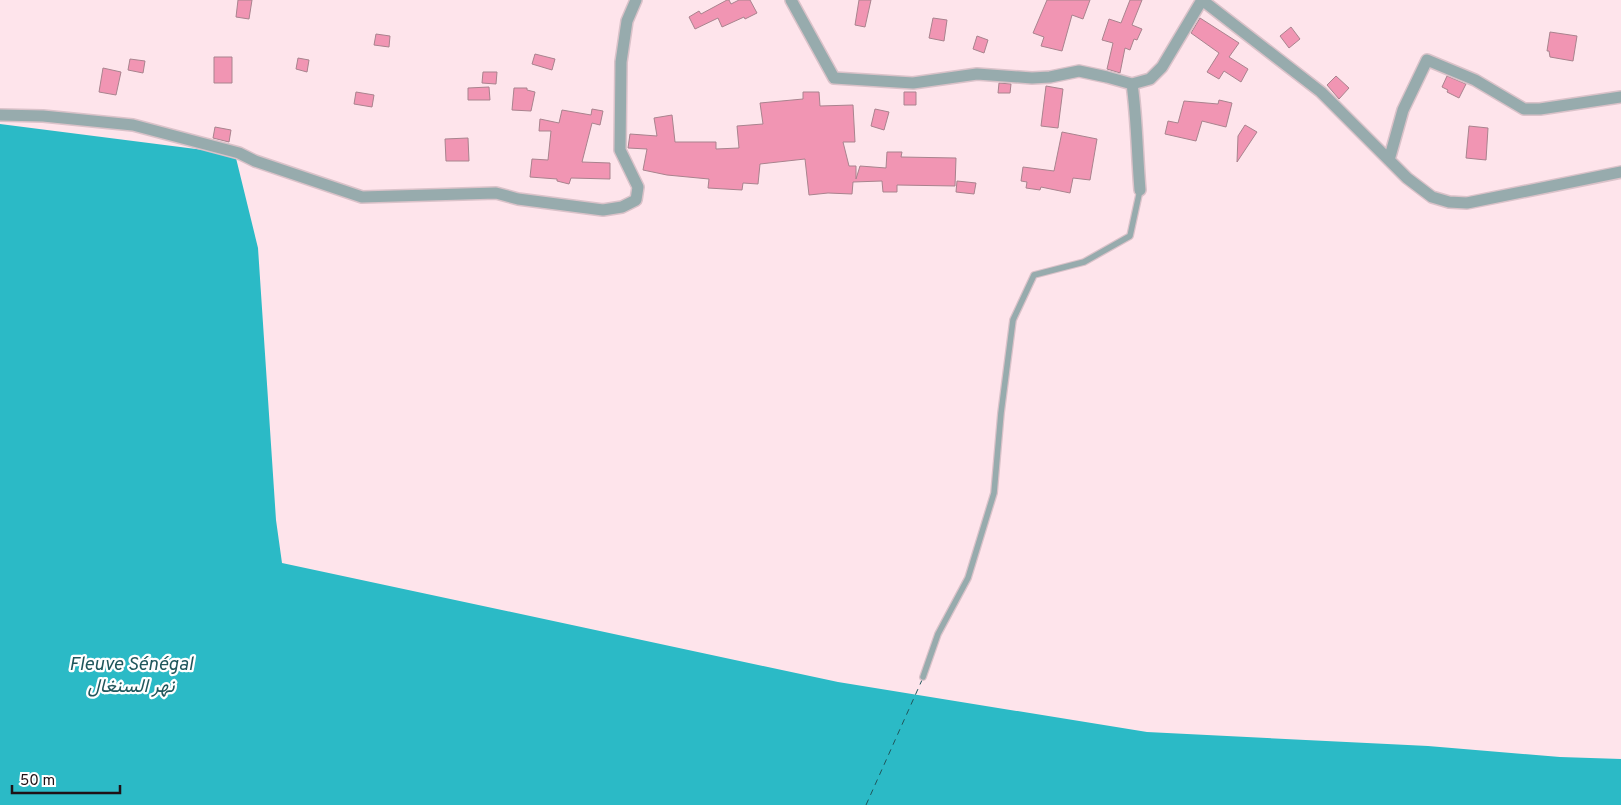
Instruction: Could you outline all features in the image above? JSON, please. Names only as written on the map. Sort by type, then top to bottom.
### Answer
[{"type":"street","points":[[0,115],[43,116],[133,124],[239,153],[255,161],[362,197],[496,194],[518,199],[603,210],[622,207],[636,200],[638,187],[620,150],[621,62],[627,21],[636,0]]},
{"type":"street","points":[[791,0],[834,78],[914,83],[976,74],[1032,78],[1050,77],[1079,71],[1107,76],[1132,84],[1150,79],[1162,67],[1202,0],[1320,92],[1407,178],[1432,197],[1449,202],[1467,203],[1621,172]]},
{"type":"street","points":[[1389,160],[1403,110],[1427,60],[1475,80],[1524,109],[1540,109],[1621,97]]},
{"type":"street","points":[[1132,84],[1140,190]]},
{"type":"lane","points":[[923,677],[938,634],[968,578],[994,493],[1000,413],[1013,320],[1034,276],[1084,262],[1130,236],[1140,190]]},
{"type":"water","name":"Fleuve Sénégal نهر السنغال","points":[[0,124],[235,154],[258,248],[276,520],[282,563],[838,682],[1147,732],[1428,746],[1560,757],[1621,759],[1621,805],[0,805]]},
{"type":"building","points":[[238,0],[252,0],[249,19],[236,17]]},
{"type":"building","points":[[727,0],[731,4],[739,0],[750,0],[757,13],[722,27],[718,18],[695,29],[689,17],[699,11],[701,14]]},
{"type":"building","points":[[859,0],[871,0],[865,27],[855,25]]},
{"type":"building","points":[[1047,0],[1090,0],[1083,19],[1072,15],[1062,51],[1041,46],[1044,37],[1033,33]]},
{"type":"building","points":[[1130,0],[1142,0],[1132,25],[1142,29],[1137,40],[1134,39],[1130,50],[1125,48],[1120,73],[1107,69],[1113,43],[1102,40],[1109,19],[1121,23]]},
{"type":"building","points":[[933,18],[947,20],[944,41],[929,38]]},
{"type":"building","points":[[1200,18],[1239,43],[1229,57],[1248,69],[1241,82],[1224,71],[1219,79],[1207,72],[1219,53],[1191,33]]},
{"type":"building","points":[[1291,27],[1300,39],[1289,48],[1280,36]]},
{"type":"building","points":[[1550,32],[1577,36],[1573,61],[1550,57],[1549,51],[1547,51]]},
{"type":"building","points":[[376,34],[390,36],[389,47],[374,45]]},
{"type":"building","points":[[977,36],[988,40],[984,53],[973,49]]},
{"type":"building","points":[[535,54],[555,59],[552,70],[532,64]]},
{"type":"building","points":[[214,57],[232,57],[232,83],[214,83]]},
{"type":"building","points":[[298,58],[309,60],[307,72],[296,69]]},
{"type":"building","points":[[130,59],[145,61],[143,73],[128,70]]},
{"type":"building","points":[[103,68],[121,72],[116,95],[99,92]]},
{"type":"building","points":[[483,72],[497,72],[496,84],[482,83]]},
{"type":"building","points":[[1336,76],[1349,88],[1339,99],[1327,85]]},
{"type":"building","points":[[1447,76],[1466,84],[1459,98],[1442,87]]},
{"type":"building","points":[[999,83],[1011,84],[1010,93],[998,93]]},
{"type":"building","points":[[1046,86],[1063,89],[1058,128],[1041,126]]},
{"type":"building","points":[[489,87],[490,100],[468,100],[468,88]]},
{"type":"building","points":[[514,88],[527,88],[527,90],[535,92],[531,111],[512,110]]},
{"type":"building","points":[[356,92],[374,95],[372,107],[354,104]]},
{"type":"building","points":[[803,92],[819,92],[820,106],[853,105],[855,142],[843,142],[849,166],[856,166],[856,179],[860,166],[886,168],[887,152],[902,152],[901,157],[956,158],[955,186],[897,185],[897,192],[883,192],[882,181],[853,182],[852,194],[828,193],[809,195],[805,159],[760,164],[758,184],[743,183],[742,190],[708,188],[709,179],[667,175],[643,170],[647,149],[628,148],[630,134],[657,136],[654,118],[672,115],[675,142],[716,142],[716,149],[739,148],[737,126],[763,124],[760,103],[803,99]]},
{"type":"building","points":[[904,92],[916,92],[916,105],[904,105]]},
{"type":"building","points":[[1219,100],[1232,103],[1226,127],[1202,121],[1196,141],[1165,134],[1168,121],[1178,123],[1184,101],[1218,104]]},
{"type":"building","points":[[592,109],[603,111],[600,125],[592,123],[582,162],[610,163],[610,179],[571,178],[569,184],[557,181],[557,179],[530,177],[532,159],[548,160],[551,131],[539,131],[540,119],[559,123],[562,110],[591,115]]},
{"type":"building","points":[[875,109],[889,112],[884,130],[871,126]]},
{"type":"building","points":[[1245,125],[1257,132],[1237,162],[1238,136]]},
{"type":"building","points":[[1469,126],[1488,128],[1486,160],[1466,158]]},
{"type":"building","points":[[215,127],[231,130],[229,142],[213,138]]},
{"type":"building","points":[[1062,132],[1097,139],[1090,180],[1073,178],[1070,193],[1041,187],[1040,190],[1026,188],[1027,182],[1021,181],[1023,167],[1054,171]]},
{"type":"building","points":[[468,138],[469,161],[446,161],[445,139]]},
{"type":"building","points":[[957,181],[976,183],[974,194],[956,192]]},
{"type":"ferry route","points":[[866,805],[922,680]]}]
